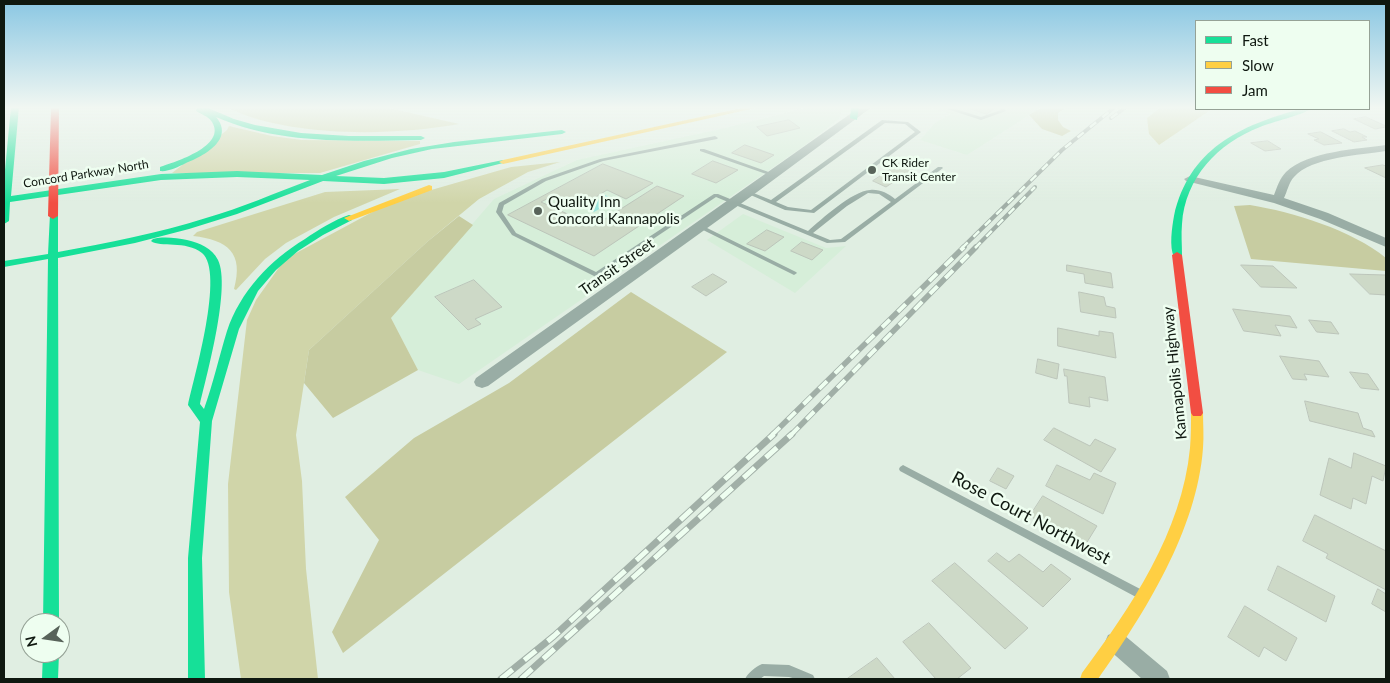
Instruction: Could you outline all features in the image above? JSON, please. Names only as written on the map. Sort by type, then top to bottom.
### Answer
[{"type":"main road","points":[[4,221],[12,139]]},
{"type":"main road","points":[[51,613],[54,139]]},
{"type":"main road","points":[[86,187],[164,169],[203,152],[216,139]]},
{"type":"main road","name":"Concord Parkway North","points":[[124,243],[220,217],[322,178],[390,156],[422,149],[495,139]]},
{"type":"main road","name":"Concord Parkway North","points":[[4,200],[150,178],[211,174],[366,181],[408,180],[453,174],[555,149],[607,139]]},
{"type":"main road","name":"Kannapolis Highway","points":[[1088,679],[1116,642],[1144,597],[1175,533],[1192,482],[1197,456],[1197,412],[1176,256],[1177,213],[1190,179],[1202,161],[1214,148],[1227,139]]},
{"type":"main road","points":[[196,679],[195,558],[206,421],[215,402],[228,344],[238,317],[247,300],[276,263],[303,243],[358,214],[397,198],[506,162]]},
{"type":"main road","points":[[4,264],[124,243],[162,241],[184,243],[202,250],[214,261],[218,279],[194,405],[206,421]]},
{"type":"main road","points":[[50,663],[50,679]]},
{"type":"street","name":"Transit Street","points":[[482,382],[736,203],[820,139]]},
{"type":"street","points":[[1278,200],[1290,175],[1302,166],[1321,160],[1386,148]]},
{"type":"street","points":[[1190,179],[1278,200],[1324,216],[1386,244]]},
{"type":"street","points":[[1116,642],[1155,675]]},
{"type":"lane","points":[[711,139],[602,160],[544,180],[501,204],[499,212],[514,234],[596,275],[716,195],[829,242],[843,241],[940,168]]},
{"type":"lane","points":[[772,202],[859,139]]},
{"type":"lane","points":[[749,193],[788,209],[812,212],[909,139]]},
{"type":"lane","points":[[702,150],[774,175]]},
{"type":"lane","points":[[809,234],[865,192],[881,192],[894,202]]},
{"type":"lane","points":[[701,227],[794,273]]},
{"type":"lane","name":"Rose Court Northwest","points":[[903,469],[1144,597]]},
{"type":"lane","points":[[751,679],[762,670],[789,671],[809,679]]},
{"type":"shaded area","points":[[216,139],[420,141],[420,144],[320,173],[172,173]]},
{"type":"shaded area","points":[[675,139],[813,139],[459,384],[418,370],[391,318],[494,199],[577,160]]},
{"type":"shaded area","points":[[921,139],[992,139],[967,155],[920,140]]},
{"type":"shaded area","points":[[1153,139],[1168,139],[1159,145]]},
{"type":"shaded area","points":[[560,162],[528,172],[479,199],[427,242],[309,350],[296,435],[302,481],[306,569],[318,679],[241,679],[229,592],[228,484],[247,320],[256,300],[285,259],[393,201],[511,167]]},
{"type":"shaded area","points":[[400,189],[334,217],[286,243],[265,259],[236,290],[234,289],[237,266],[235,257],[230,250],[216,241],[193,236],[197,232],[325,192]]},
{"type":"shaded area","points":[[1250,205],[1303,217],[1356,239],[1386,258],[1386,271],[1251,259],[1234,206]]},
{"type":"shaded area","points":[[743,214],[826,248],[846,246],[795,293],[707,240]]},
{"type":"shaded area","points":[[459,216],[473,225],[391,318],[418,370],[333,418],[304,383],[309,350],[427,242]]},
{"type":"shaded area","points":[[631,292],[727,352],[343,653],[332,632],[379,540],[345,497],[414,438],[509,383]]},
{"type":"water","points":[[605,195],[615,200],[594,212],[584,208]]},
{"type":"building","points":[[1334,139],[1342,143],[1324,145],[1314,140]]},
{"type":"building","points":[[1348,139],[1367,140],[1354,142]]},
{"type":"building","points":[[1268,141],[1281,149],[1265,151],[1251,143]]},
{"type":"building","points":[[745,145],[774,155],[761,163],[732,153]]},
{"type":"building","points":[[713,161],[738,170],[716,183],[692,174]]},
{"type":"building","points":[[900,163],[914,168],[886,187],[873,181]]},
{"type":"building","name":"Quality Inn Concord Kannapolis","points":[[603,164],[653,183],[626,199],[607,190],[581,206],[554,195],[541,202],[594,226],[657,186],[684,196],[594,256],[508,215]]},
{"type":"building","points":[[1386,166],[1386,178],[1365,168]]},
{"type":"building","points":[[767,230],[784,237],[765,251],[747,244]]},
{"type":"building","points":[[802,242],[823,250],[812,260],[791,251]]},
{"type":"building","points":[[1067,265],[1111,273],[1113,288],[1085,283],[1084,274],[1067,271]]},
{"type":"building","points":[[1241,265],[1273,266],[1297,288],[1261,287]]},
{"type":"building","points":[[713,274],[727,282],[706,296],[692,287]]},
{"type":"building","points":[[1350,274],[1386,275],[1386,295],[1370,294]]},
{"type":"building","points":[[474,280],[502,307],[475,319],[481,324],[468,330],[435,297]]},
{"type":"building","points":[[1079,292],[1104,297],[1106,306],[1115,308],[1116,318],[1081,312]]},
{"type":"building","points":[[1233,309],[1290,316],[1297,328],[1275,325],[1281,336],[1244,331]]},
{"type":"building","points":[[1309,320],[1331,322],[1339,334],[1317,332]]},
{"type":"building","points":[[1058,328],[1099,336],[1099,331],[1113,333],[1116,358],[1058,346]]},
{"type":"building","points":[[1280,356],[1319,361],[1329,377],[1304,374],[1307,380],[1293,379]]},
{"type":"building","points":[[1038,359],[1059,364],[1057,379],[1036,373]]},
{"type":"building","points":[[1064,369],[1105,377],[1108,401],[1089,397],[1090,407],[1069,403],[1067,376],[1065,376]]},
{"type":"building","points":[[1350,372],[1368,374],[1379,390],[1361,388]]},
{"type":"building","points":[[1305,401],[1358,413],[1363,428],[1372,431],[1375,437],[1310,421]]},
{"type":"building","points":[[1054,428],[1090,446],[1095,439],[1116,449],[1101,472],[1044,440]]},
{"type":"building","points":[[1354,453],[1386,466],[1383,481],[1372,476],[1366,504],[1353,498],[1351,509],[1320,495],[1329,458],[1351,468]]},
{"type":"building","points":[[1057,465],[1090,480],[1094,473],[1116,483],[1103,514],[1046,486]]},
{"type":"building","points":[[998,468],[1014,476],[1006,489],[990,481]]},
{"type":"building","points":[[1043,496],[1097,526],[1084,547],[1030,516]]},
{"type":"building","points":[[1315,515],[1386,551],[1386,590],[1326,558],[1328,554],[1303,541]]},
{"type":"building","points":[[997,553],[1009,562],[1019,554],[1043,572],[1051,564],[1071,579],[1043,607],[988,561]]},
{"type":"building","points":[[955,563],[1028,628],[1005,649],[932,581]]},
{"type":"building","points":[[1278,566],[1335,596],[1326,622],[1268,590]]},
{"type":"building","points":[[1378,589],[1386,594],[1386,612],[1372,604]]},
{"type":"building","points":[[1245,606],[1297,638],[1286,661],[1264,647],[1259,657],[1228,637]]},
{"type":"building","points":[[929,623],[971,668],[957,679],[936,679],[903,642]]},
{"type":"building","points":[[877,658],[895,679],[847,679]]},
{"type":"railway","points":[[962,248],[1076,139]]},
{"type":"railway","points":[[975,248],[1035,187]]},
{"type":"railway","points":[[772,435],[964,247]]},
{"type":"railway","points":[[792,434],[976,247]]},
{"type":"railway","points":[[501,679],[554,636],[774,434]]},
{"type":"railway","points":[[521,679],[792,434]]},
{"type":"traffic: fast","points":[[4,221],[12,139]]},
{"type":"traffic: fast","points":[[163,169],[190,159],[209,147],[216,139]]},
{"type":"traffic: fast","points":[[4,264],[109,245],[186,227],[211,220],[344,170],[390,156],[432,147],[500,139]]},
{"type":"traffic: fast","points":[[1177,255],[1177,223],[1183,197],[1194,174],[1209,155],[1231,139]]},
{"type":"traffic: fast","points":[[4,200],[161,177],[237,174],[384,181],[444,175],[503,162]]},
{"type":"traffic: fast","points":[[51,613],[53,216]]},
{"type":"traffic: fast","points":[[196,679],[195,558],[206,421],[233,329],[253,290],[272,268],[295,249],[349,218]]},
{"type":"traffic: fast","points":[[156,241],[189,243],[204,250],[214,262],[216,274],[214,310],[194,405],[206,421]]},
{"type":"traffic: fast","points":[[50,679],[51,663]]},
{"type":"traffic: slow","points":[[503,162],[610,139]]},
{"type":"traffic: slow","points":[[349,218],[429,188]]},
{"type":"traffic: slow","points":[[1088,679],[1129,620],[1148,588],[1180,519],[1191,483],[1197,448],[1197,413]]},
{"type":"traffic: jam","points":[[53,216],[54,139]]},
{"type":"traffic: jam","points":[[1177,255],[1197,413]]},
{"type":"place","name":"CK Rider Transit Center","points":[[872,170]]},
{"type":"place","name":"Quality Inn Concord Kannapolis","points":[[538,211]]}]
